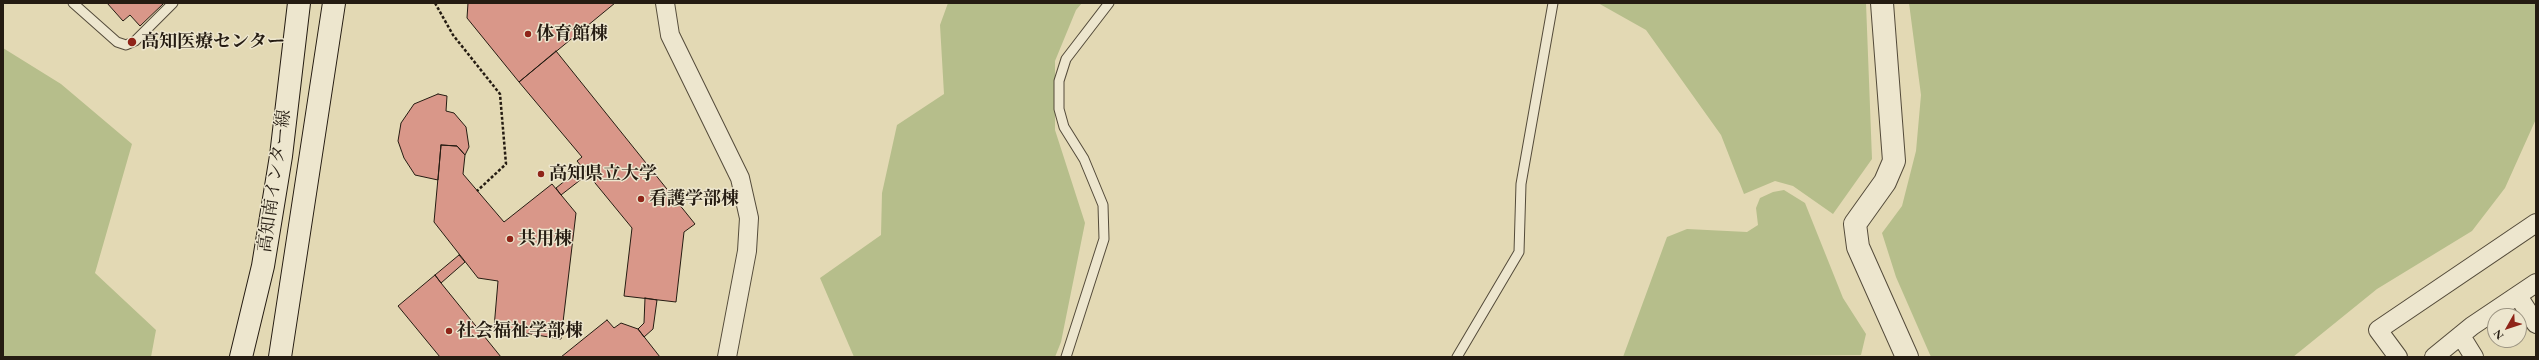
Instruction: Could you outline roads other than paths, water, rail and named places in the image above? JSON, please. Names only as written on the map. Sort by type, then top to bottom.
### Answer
[{"type":"main road","name":"高知南インター線","points":[[241,357],[264,258],[281,156],[299,3]]},
{"type":"main road","name":"高知南インター線","points":[[280,357],[334,3]]},
{"type":"main road","points":[[1882,3],[1894,160],[1885,182],[1855,224],[1858,247],[1907,357]]},
{"type":"street","points":[[665,3],[670,35],[740,178],[749,218],[747,251],[727,357]]},
{"type":"street","points":[[2398,357],[2378,330],[2536,224]]},
{"type":"street","points":[[2441,355],[2461,336],[2536,284]]},
{"type":"street","points":[[2518,296],[2536,324]]},
{"type":"street","points":[[2461,336],[2474,357]]},
{"type":"lane","points":[[73,3],[117,42],[126,45],[135,41],[174,3]]},
{"type":"lane","points":[[1066,357],[1104,239],[1103,205],[1084,159],[1064,126],[1058,109],[1059,81],[1066,59],[1109,3]]},
{"type":"lane","points":[[1457,357],[1519,252],[1521,184],[1553,3]]},
{"type":"place","name":"体育館棟","points":[[528,34]]},
{"type":"place","name":"高知医療センター","points":[[132,42]]},
{"type":"place","name":"高知県立大学","points":[[541,174]]},
{"type":"place","name":"看護学部棟","points":[[641,199]]},
{"type":"place","name":"共用棟","points":[[510,239]]},
{"type":"place","name":"社会福祉学部棟","points":[[449,331]]}]
